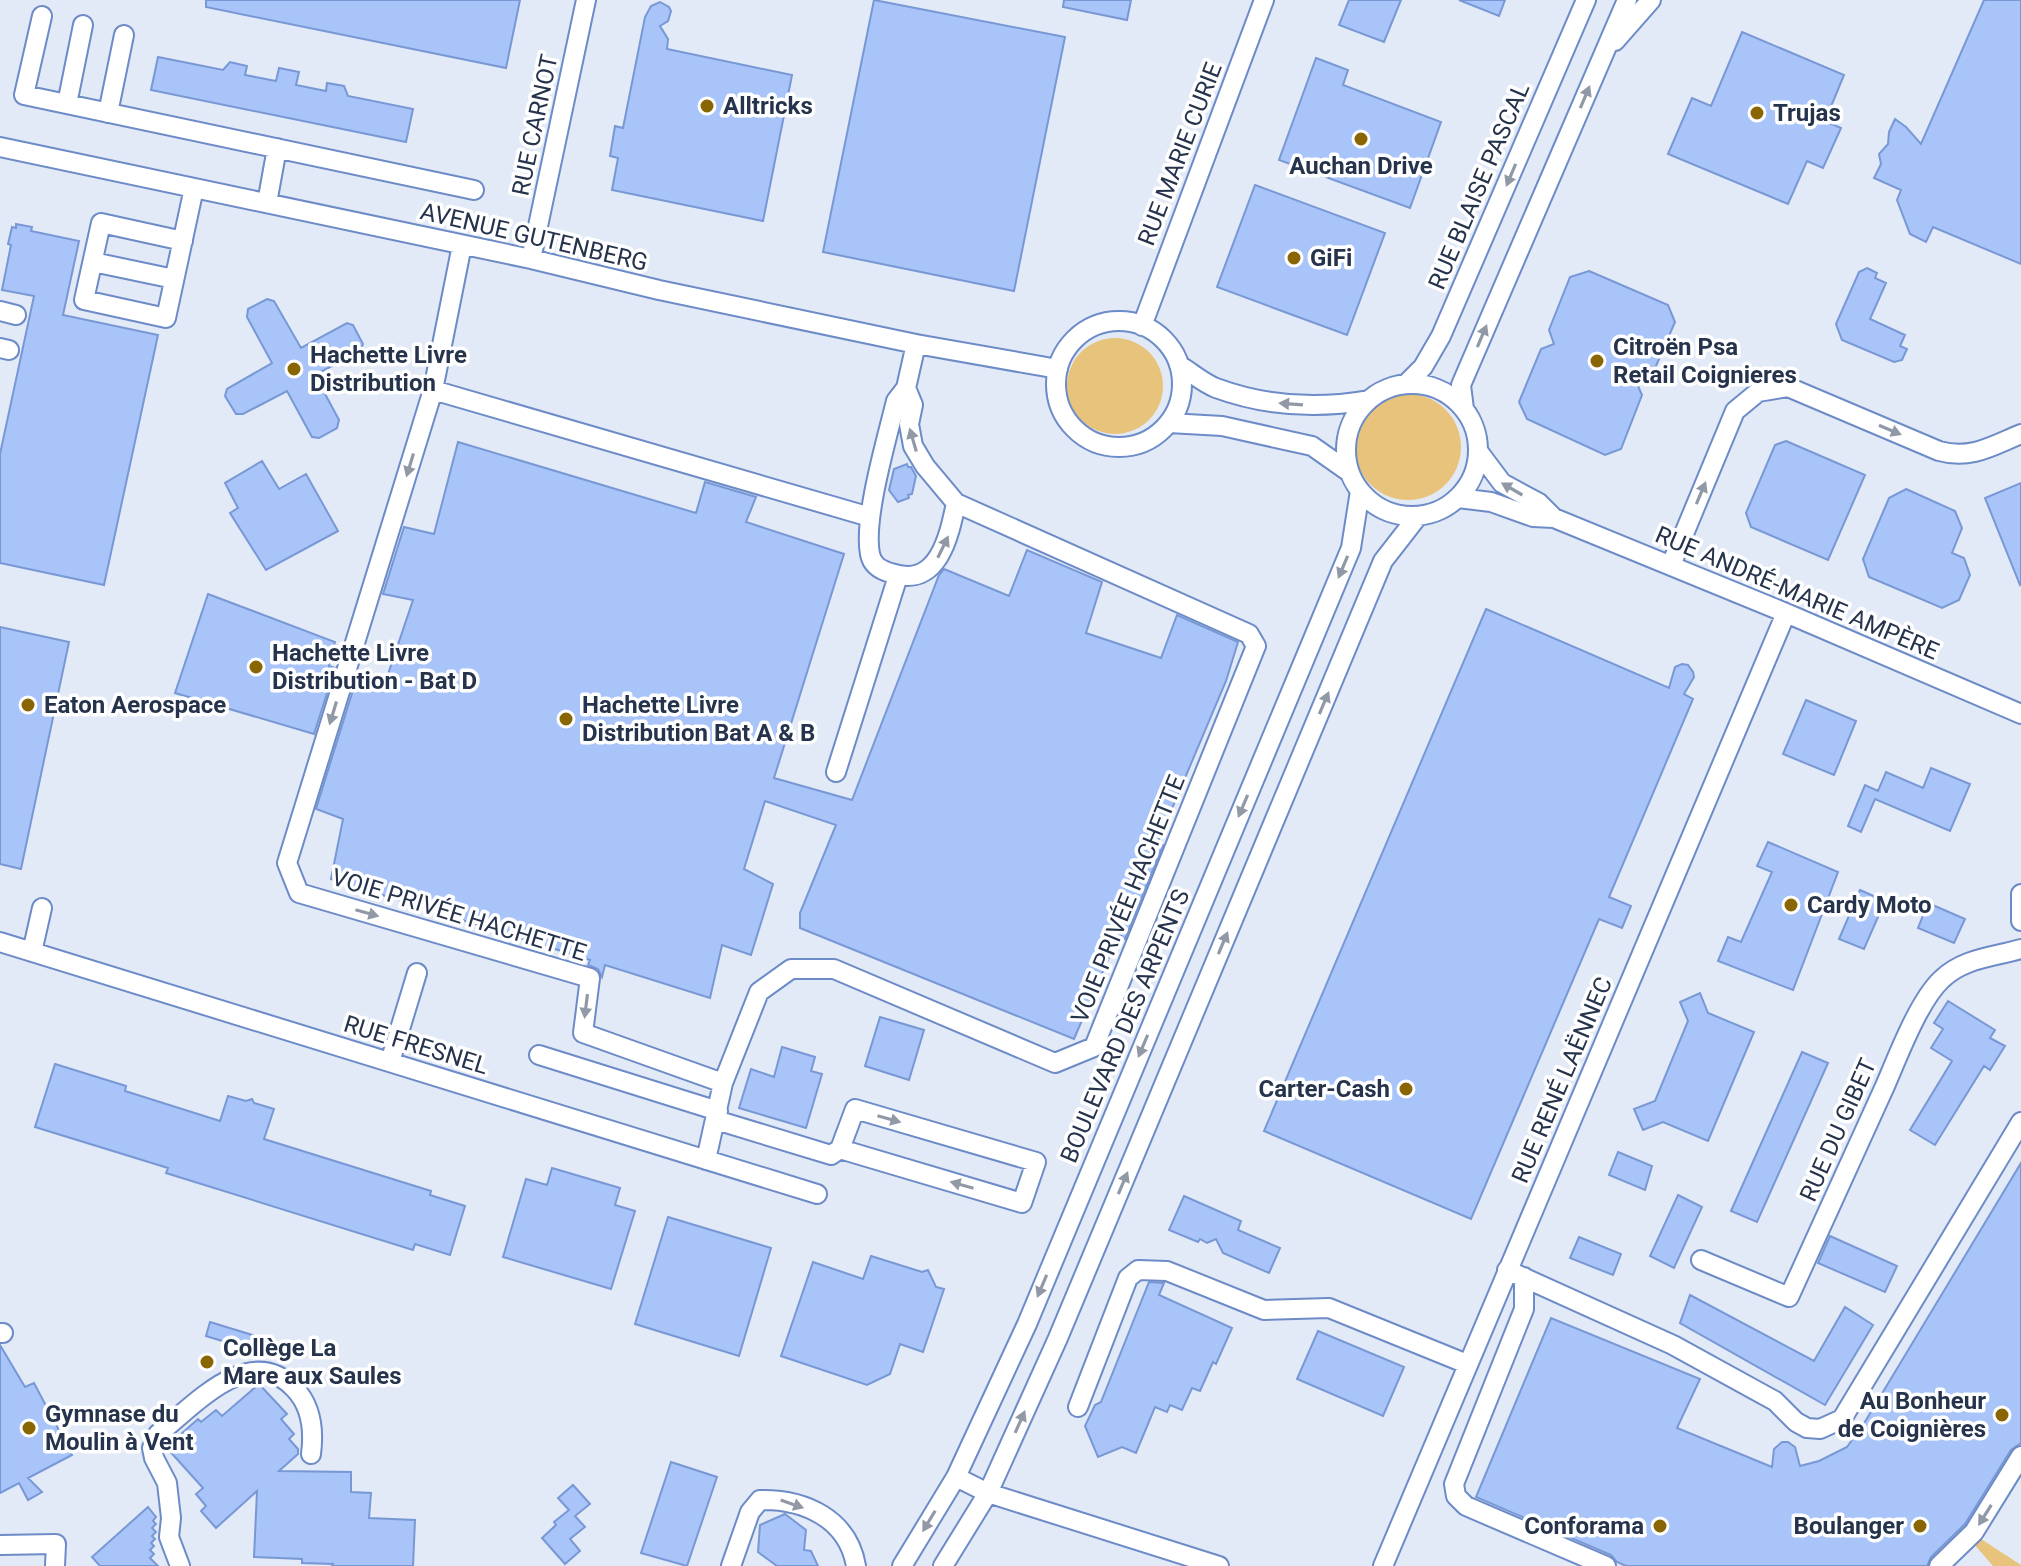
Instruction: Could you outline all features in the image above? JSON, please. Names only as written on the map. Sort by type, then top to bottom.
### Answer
[{"type":"street","name":"RUE CARNOT","points":[[531,259],[586,0]]},
{"type":"street","name":"RUE MARIE CURIE","points":[[1142,326],[1264,0]]},
{"type":"street","name":"RUE BLAISE PASCAL","points":[[1406,384],[1423,367],[1441,336],[1586,0]]},
{"type":"street","points":[[1369,400],[1350,426],[1346,445],[1349,472],[1360,491],[1389,512],[1418,516],[1439,511],[1458,498],[1475,471],[1478,451],[1477,435],[1464,409],[1461,385],[1627,0]]},
{"type":"street","points":[[1607,48],[1651,0]]},
{"type":"street","points":[[42,16],[24,95],[474,190]]},
{"type":"street","points":[[67,104],[83,25]]},
{"type":"street","points":[[108,113],[124,35]]},
{"type":"street","name":"AVENUE GUTENBERG","points":[[0,147],[916,344],[1058,369]]},
{"type":"street","points":[[267,203],[277,148]]},
{"type":"street","points":[[183,241],[101,223],[84,300],[166,318],[183,241],[194,188]]},
{"type":"street","points":[[462,245],[433,390],[870,517]]},
{"type":"street","points":[[93,262],[174,279]]},
{"type":"street","points":[[1121,321],[1142,326],[1165,341],[1179,365],[1183,383],[1179,404],[1169,423],[1153,438],[1133,446],[1112,447],[1092,441],[1074,429],[1062,411],[1056,391],[1058,369],[1067,350],[1081,334],[1100,324],[1121,321]]},
{"type":"street","name":"VOIE PRIVÉE HACHETTE","points":[[898,576],[875,565],[870,557],[870,517],[896,401],[906,388],[916,344]]},
{"type":"street","points":[[1179,365],[1215,387],[1283,405],[1341,405],[1369,400],[1389,388],[1406,384],[1425,385],[1446,394],[1464,409]]},
{"type":"street","points":[[1671,565],[1735,411],[1758,392],[1788,387],[1957,456],[1974,453],[2021,434]]},
{"type":"street","name":"VOIE PRIVÉE HACHETTE","points":[[433,390],[287,863],[299,893],[590,978],[583,1033],[723,1083],[759,992],[791,969],[834,969],[1055,1063],[1094,1047],[1256,646],[1249,634],[956,503],[925,466],[913,446],[909,424],[913,405],[906,388]]},
{"type":"street","points":[[1169,423],[1222,426],[1312,446],[1349,472]]},
{"type":"street","points":[[1478,451],[1502,483],[1539,503],[1554,518]]},
{"type":"street","name":"BOULEVARD DES ARPENTS","points":[[902,1566],[956,1477],[1033,1309],[1351,548],[1360,491]]},
{"type":"street","points":[[1458,498],[1491,502],[1533,517],[1554,518]]},
{"type":"street","points":[[836,772],[898,576],[919,574],[934,564],[945,547],[956,503]]},
{"type":"street","points":[[943,1566],[988,1493],[1058,1338],[1383,561],[1418,516]]},
{"type":"street","name":"RUE ANDRÉ-MARIE AMPÈRE","points":[[1554,518],[2021,714]]},
{"type":"street","name":"RUE RENÉ LAËNNEC","points":[[1383,1566],[1467,1364],[1515,1273],[1786,613]]},
{"type":"street","points":[[2020,899],[2021,921]]},
{"type":"street","points":[[32,952],[42,908]]},
{"type":"street","name":"RUE FRESNEL","points":[[0,942],[817,1194]]},
{"type":"street","name":"RUE DU GIBET","points":[[1701,1260],[1789,1297],[1896,1060],[1927,999],[1942,979],[1962,965],[2021,949]]},
{"type":"street","points":[[390,1062],[417,973]]},
{"type":"street","points":[[539,1055],[831,1155],[840,1149],[855,1109],[1036,1162],[1022,1203],[840,1149]]},
{"type":"street","points":[[706,1160],[723,1083]]},
{"type":"street","points":[[1515,1273],[1673,1345],[1775,1401],[1796,1422],[1807,1428],[1820,1429],[1842,1419],[2021,1122]]},
{"type":"street","points":[[1078,1407],[1128,1278],[1138,1270],[1167,1271],[1264,1310],[1329,1308],[1467,1364]]},
{"type":"street","points":[[1515,1273],[1524,1309],[1454,1484],[1456,1496],[1466,1506],[1606,1566]]},
{"type":"street","points":[[180,1566],[169,1537],[171,1518],[167,1483],[152,1448],[158,1434],[231,1377],[255,1370],[286,1380],[300,1395],[314,1433],[311,1454]]},
{"type":"street","points":[[1939,1566],[1974,1532],[2021,1456]]},
{"type":"street","points":[[956,1477],[988,1493],[1219,1566]]},
{"type":"street","points":[[731,1566],[750,1512],[760,1500],[778,1499],[825,1516],[845,1535],[856,1566]]},
{"type":"street","points":[[0,1545],[56,1544],[55,1566]]},
{"type":"shaded area","points":[[1115,338],[1133,342],[1149,352],[1159,368],[1163,386],[1159,404],[1149,420],[1133,430],[1115,434],[1097,430],[1081,420],[1071,404],[1067,386],[1071,368],[1081,352],[1097,342]]},
{"type":"shaded area","points":[[1408,394],[1428,398],[1445,410],[1457,427],[1461,447],[1457,467],[1445,484],[1428,496],[1408,500],[1388,496],[1371,484],[1359,467],[1355,447],[1359,427],[1371,410],[1388,398]]},
{"type":"shaded area","points":[[1978,1537],[2021,1566],[1993,1566],[1973,1543]]},
{"type":"building","points":[[206,0],[520,0],[506,68],[206,7]]},
{"type":"building","points":[[874,0],[1065,37],[1014,291],[823,252]]},
{"type":"building","points":[[1064,0],[1131,0],[1127,20],[1063,7]]},
{"type":"building","points":[[1349,0],[1401,0],[1384,42],[1339,25]]},
{"type":"building","points":[[1459,0],[1505,0],[1499,16]]},
{"type":"building","points":[[1984,0],[2021,0],[2021,264],[1933,227],[1926,242],[1910,234],[1897,200],[1901,190],[1874,178],[1881,164],[1879,154],[1888,144],[1895,119],[1921,144]]},
{"type":"building","name":"Alltricks","points":[[660,2],[671,11],[668,21],[660,26],[668,39],[667,49],[792,75],[763,221],[612,190],[618,158],[610,156],[615,126],[623,128],[645,17],[651,6]]},
{"type":"building","name":"Trujas","points":[[1742,32],[1844,75],[1825,121],[1841,128],[1823,168],[1807,161],[1788,204],[1668,154],[1692,98],[1711,106]]},
{"type":"building","points":[[158,57],[223,70],[230,62],[247,66],[245,75],[276,81],[279,68],[299,72],[296,85],[326,91],[327,83],[344,86],[348,96],[413,109],[406,142],[151,90]]},
{"type":"building","points":[[1316,58],[1348,70],[1343,85],[1441,122],[1410,208],[1279,160]]},
{"type":"building","points":[[1255,185],[1385,233],[1347,335],[1217,287]]},
{"type":"building","points":[[16,224],[32,227],[31,231],[79,241],[63,315],[158,335],[104,585],[0,563],[0,454],[34,296],[2,290],[11,245],[8,244],[12,227],[16,228]]},
{"type":"building","points":[[1867,268],[1877,273],[1875,278],[1886,283],[1870,319],[1905,335],[1900,346],[1907,349],[1902,360],[1894,362],[1842,340],[1836,324],[1859,272]]},
{"type":"building","name":"Citroën Psa Retail Coignieres","points":[[1589,271],[1668,305],[1675,322],[1653,373],[1635,379],[1642,395],[1621,449],[1605,455],[1527,419],[1519,402],[1541,349],[1554,344],[1549,330],[1570,277]]},
{"type":"building","name":"Hachette Livre Distribution","points":[[267,299],[274,301],[301,348],[347,323],[353,325],[363,344],[360,351],[315,375],[339,420],[337,428],[319,438],[312,437],[287,391],[243,414],[236,414],[225,396],[227,389],[272,363],[247,317],[248,309]]},
{"type":"building","points":[[1786,441],[1865,475],[1828,560],[1751,527],[1746,513],[1775,445]]},
{"type":"building","name":"Hachette Livre Distribution Bat A & B","points":[[458,442],[696,513],[705,482],[756,497],[746,522],[844,554],[774,778],[852,800],[939,575],[944,569],[1009,596],[1027,550],[1102,582],[1086,633],[1161,658],[1177,615],[1238,642],[1226,681],[1157,844],[1163,845],[1125,939],[1119,934],[1074,1039],[800,928],[800,913],[836,825],[765,801],[744,869],[773,884],[751,955],[722,945],[710,998],[605,965],[602,977],[598,969],[588,965],[590,960],[331,879],[343,819],[316,809],[358,674],[385,683],[413,600],[383,594],[404,527],[434,534]]},
{"type":"building","points":[[262,461],[279,489],[306,474],[338,531],[266,570],[230,513],[238,508],[225,483]]},
{"type":"building","points":[[907,464],[916,476],[912,494],[898,502],[889,490],[894,469]]},
{"type":"building","points":[[2021,483],[2021,584],[2020,585],[1985,498]]},
{"type":"building","points":[[1906,489],[1955,511],[1962,528],[1952,553],[1964,558],[1970,575],[1959,600],[1942,608],[1869,577],[1863,559],[1889,498]]},
{"type":"building","name":"Hachette Livre Distribution - Bat D","points":[[208,594],[335,642],[329,666],[335,668],[314,734],[175,693]]},
{"type":"building","points":[[1486,609],[1669,688],[1675,667],[1688,665],[1694,677],[1684,694],[1693,699],[1609,897],[1631,906],[1622,928],[1599,919],[1471,1219],[1264,1131]]},
{"type":"building","name":"Eaton Aerospace","points":[[0,627],[69,642],[21,869],[0,864]]},
{"type":"building","points":[[1806,700],[1856,721],[1834,775],[1783,754]]},
{"type":"building","points":[[1931,768],[1970,784],[1950,831],[1875,799],[1861,832],[1848,826],[1865,785],[1878,791],[1886,772],[1923,788]]},
{"type":"building","name":"Cardy Moto","points":[[1768,842],[1838,872],[1793,990],[1718,961],[1728,937],[1741,942],[1772,872],[1757,866]]},
{"type":"building","points":[[1860,890],[1885,901],[1864,949],[1839,939]]},
{"type":"building","points":[[1928,903],[1965,919],[1954,943],[1918,928]]},
{"type":"building","points":[[1700,993],[1708,1013],[1754,1032],[1708,1141],[1663,1122],[1643,1130],[1634,1109],[1655,1101],[1688,1021],[1680,1002]]},
{"type":"building","points":[[1948,1001],[1995,1030],[1990,1038],[2005,1046],[1990,1070],[1984,1066],[1935,1145],[1910,1130],[1952,1061],[1931,1048],[1943,1029],[1934,1023]]},
{"type":"building","points":[[880,1017],[924,1030],[909,1080],[865,1066]]},
{"type":"building","points":[[782,1047],[815,1057],[811,1071],[822,1074],[806,1128],[739,1108],[751,1069],[774,1077]]},
{"type":"building","points":[[1802,1052],[1828,1063],[1757,1222],[1731,1211]]},
{"type":"building","points":[[55,1064],[126,1086],[125,1091],[220,1121],[228,1096],[246,1101],[252,1099],[254,1103],[274,1109],[264,1139],[431,1191],[430,1195],[465,1206],[450,1255],[415,1244],[413,1250],[166,1173],[168,1168],[35,1127]]},
{"type":"building","points":[[1618,1152],[1652,1166],[1645,1190],[1609,1175]]},
{"type":"building","points":[[2021,1163],[2021,1443],[2011,1450],[1965,1524],[1931,1557],[1927,1566],[1626,1566],[1611,1555],[1476,1497],[1551,1318],[1700,1379],[1677,1428],[1772,1467],[1774,1449],[1782,1442],[1795,1447],[1800,1466],[1819,1461],[1847,1447]]},
{"type":"building","points":[[552,1168],[620,1188],[615,1205],[635,1211],[611,1289],[503,1257],[526,1179],[547,1185]]},
{"type":"building","points":[[1678,1195],[1702,1207],[1674,1268],[1650,1256]]},
{"type":"building","points":[[1184,1196],[1241,1221],[1238,1230],[1280,1248],[1269,1273],[1223,1253],[1216,1239],[1207,1243],[1200,1239],[1198,1242],[1169,1230]]},
{"type":"building","points":[[668,1217],[771,1248],[739,1356],[635,1324]]},
{"type":"building","points":[[1830,1236],[1897,1266],[1885,1292],[1818,1263]]},
{"type":"building","points":[[1579,1237],[1621,1254],[1613,1275],[1570,1258]]},
{"type":"building","points":[[871,1256],[922,1272],[928,1270],[936,1287],[944,1289],[923,1352],[900,1344],[890,1374],[867,1385],[781,1356],[813,1262],[863,1279]]},
{"type":"building","points":[[1149,1282],[1164,1283],[1159,1295],[1232,1328],[1200,1391],[1192,1388],[1182,1410],[1170,1405],[1167,1412],[1155,1407],[1136,1453],[1122,1447],[1098,1457],[1085,1426],[1095,1405],[1101,1402]]},
{"type":"building","points":[[1690,1295],[1814,1361],[1845,1307],[1873,1325],[1825,1405],[1680,1323]]},
{"type":"building","points":[[210,1322],[275,1342],[271,1356],[206,1336]]},
{"type":"building","points":[[1318,1331],[1404,1367],[1383,1416],[1297,1379]]},
{"type":"building","name":"Gymnase du Moulin à Vent","points":[[0,1345],[25,1387],[34,1383],[72,1455],[28,1478],[42,1492],[28,1500],[19,1483],[0,1493]]},
{"type":"building","points":[[259,1384],[287,1414],[281,1419],[294,1434],[289,1439],[298,1449],[298,1454],[279,1471],[351,1472],[351,1492],[371,1493],[369,1518],[415,1520],[413,1566],[332,1566],[302,1563],[302,1559],[254,1557],[257,1491],[216,1528],[201,1511],[206,1506],[196,1494],[203,1488],[166,1447],[198,1419],[201,1422],[216,1410],[222,1416]]},
{"type":"building","points":[[671,1462],[717,1477],[687,1566],[641,1553]]},
{"type":"building","points":[[573,1485],[590,1504],[575,1516],[585,1527],[570,1539],[580,1551],[565,1564],[542,1538],[556,1525],[554,1522],[569,1510],[558,1498]]},
{"type":"building","points":[[148,1507],[156,1517],[152,1528],[156,1532],[151,1543],[154,1546],[150,1550],[154,1554],[150,1558],[158,1566],[100,1566],[92,1557]]},
{"type":"building","points":[[785,1514],[806,1530],[804,1550],[811,1551],[818,1566],[777,1566],[758,1552],[760,1525]]},
{"type":"place","name":"Alltricks","points":[[707,106]]},
{"type":"place","name":"Trujas","points":[[1757,113]]},
{"type":"place","name":"Auchan Drive","points":[[1361,139]]},
{"type":"place","name":"GiFi","points":[[1294,258]]},
{"type":"place","name":"Citroën Psa Retail Coignieres","points":[[1597,361]]},
{"type":"place","name":"Hachette Livre Distribution","points":[[294,369]]},
{"type":"place","name":"Hachette Livre Distribution - Bat D","points":[[256,667]]},
{"type":"place","name":"Eaton Aerospace","points":[[28,705]]},
{"type":"place","name":"Hachette Livre Distribution Bat A & B","points":[[566,719]]},
{"type":"place","name":"Cardy Moto","points":[[1791,905]]},
{"type":"place","name":"Carter-Cash","points":[[1406,1089]]},
{"type":"place","name":"Collège La Mare aux Saules","points":[[207,1362]]},
{"type":"place","name":"Au Bonheur de Coignières","points":[[2002,1415]]},
{"type":"place","name":"Gymnase du Moulin à Vent","points":[[29,1428]]},
{"type":"place","name":"Conforama","points":[[1660,1526]]},
{"type":"place","name":"Boulanger","points":[[1920,1526]]}]
